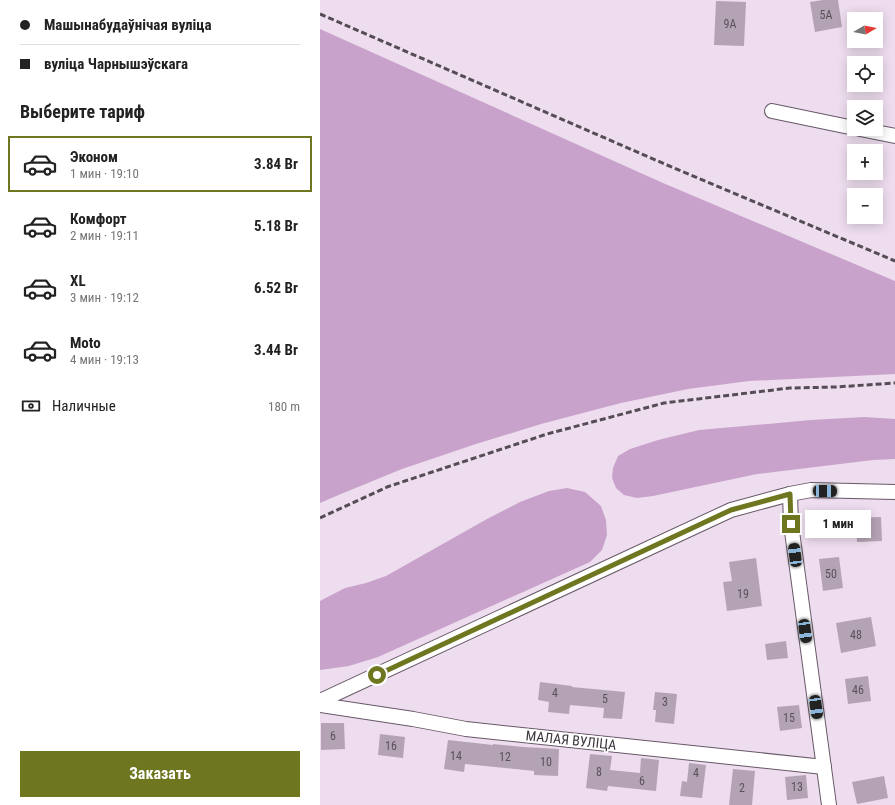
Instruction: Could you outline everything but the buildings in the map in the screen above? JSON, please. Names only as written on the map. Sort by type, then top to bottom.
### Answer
[{"type":"street","points":[[772,111],[847,127]]},
{"type":"street","points":[[883,134],[895,136]]},
{"type":"street","points":[[320,701],[731,510],[790,494],[811,490],[895,492]]},
{"type":"street","points":[[790,494],[791,524],[829,805]]},
{"type":"street","name":"МАЛАЯ ВУЛІЦА","points":[[320,705],[413,719],[466,729],[824,767]]},
{"type":"shaded area","points":[[320,29],[663,183],[895,281],[895,374],[749,381],[688,389],[621,403],[541,424],[476,444],[402,469],[320,503]]},
{"type":"shaded area","points":[[864,417],[895,419],[895,459],[873,460],[757,474],[637,498],[624,495],[616,488],[612,478],[613,468],[618,456],[630,449],[658,440],[699,430]]},
{"type":"shaded area","points":[[567,488],[585,492],[601,506],[606,520],[607,535],[602,550],[590,562],[378,657],[349,666],[320,670],[320,601],[345,588],[386,576],[520,502],[549,491]]},
{"type":"railway","points":[[320,14],[667,165],[895,261]]},
{"type":"railway","points":[[320,518],[387,487],[547,434],[664,403],[790,388],[895,383]]},
{"type":"route","points":[[377,675],[731,510],[790,494],[791,524]]}]
